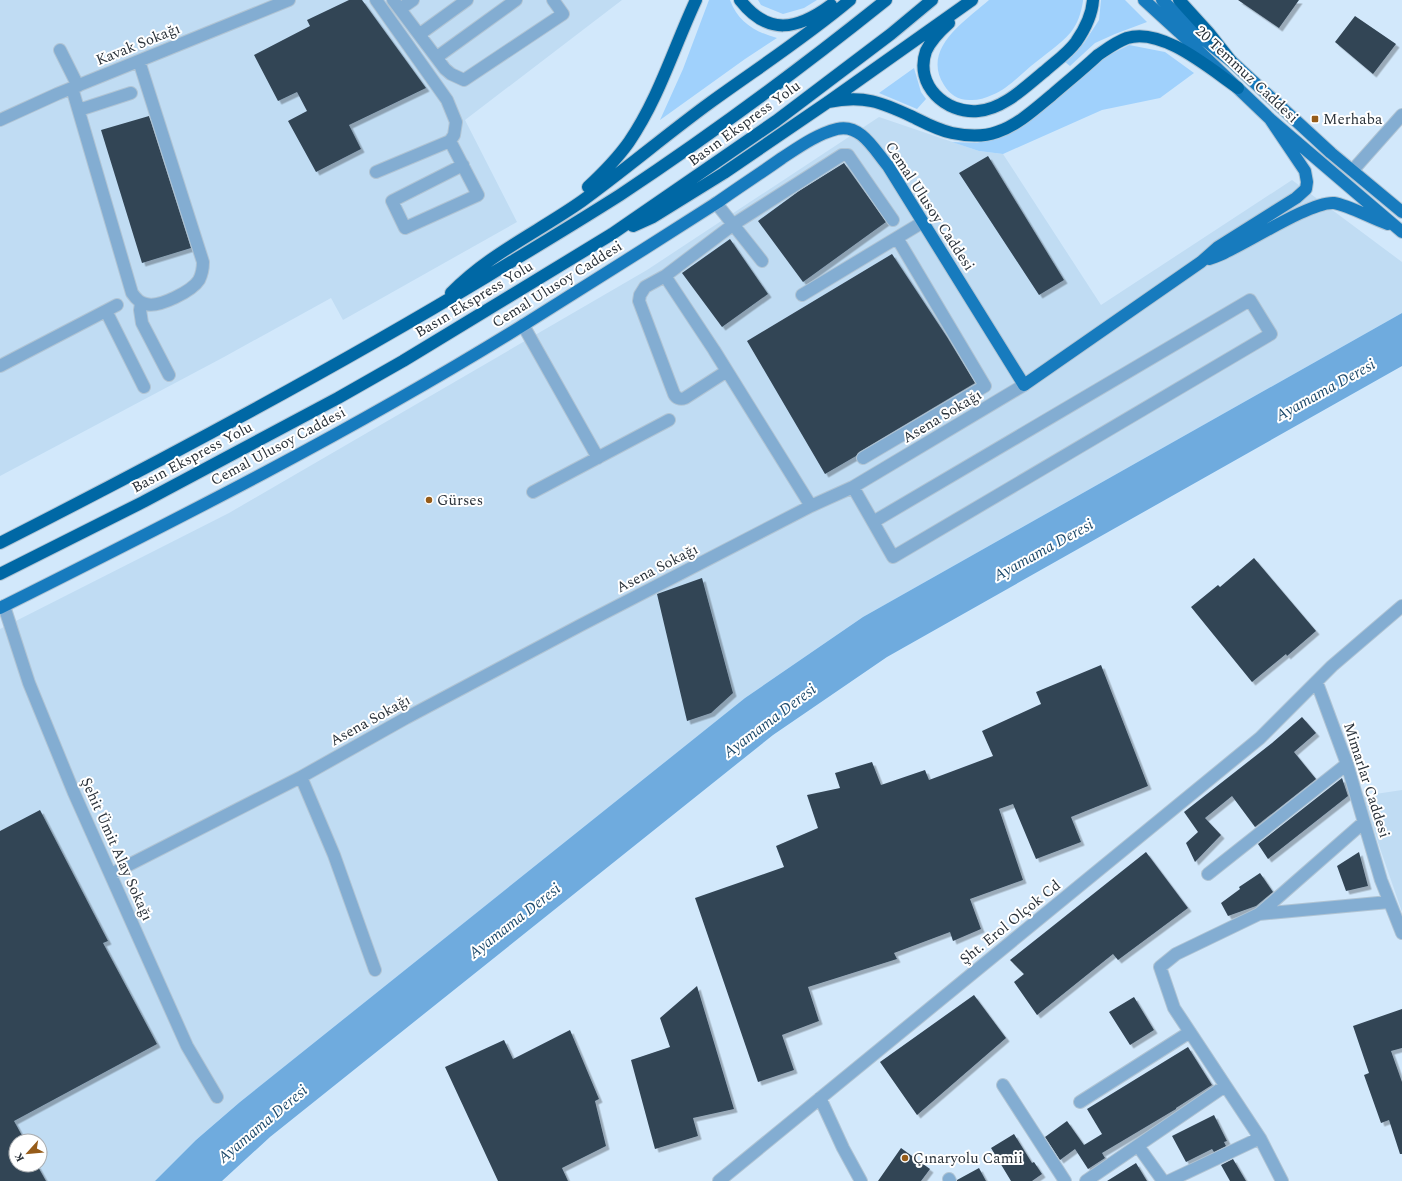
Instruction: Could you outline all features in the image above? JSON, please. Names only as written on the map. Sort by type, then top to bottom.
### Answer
[{"type":"highway","points":[[530,233],[596,179],[618,156],[629,141],[643,119],[659,87],[696,0]]},
{"type":"highway","points":[[740,0],[756,17],[766,23],[777,25],[804,22],[816,16],[838,0]]},
{"type":"highway","points":[[437,306],[471,274],[530,233],[581,201],[710,103],[812,30],[850,0]]},
{"type":"highway","name":"Basın Ekspress Yolu","points":[[0,543],[332,368],[542,244],[620,195],[769,90],[886,0]]},
{"type":"highway","name":"Basın Ekspress Yolu","points":[[0,574],[143,502],[338,398],[403,361],[612,234],[776,121],[885,38],[932,0]]},
{"type":"highway","points":[[612,234],[654,217],[681,201],[828,102],[973,0]]},
{"type":"highway","points":[[973,0],[932,40],[926,53],[924,70],[928,86],[938,99],[950,107],[964,111],[978,111],[1000,104],[1014,96],[1063,55],[1084,29],[1092,11],[1093,0]]},
{"type":"highway","points":[[1179,0],[1209,33],[1231,61]]},
{"type":"highway","points":[[828,102],[845,99],[874,101],[951,133],[968,136],[996,133],[1028,115],[1098,55],[1120,41],[1137,36],[1150,37],[1174,45],[1238,88]]},
{"type":"main road","name":"20 Temmuz Caddesi","points":[[1144,0],[1270,119],[1399,230]]},
{"type":"main road","points":[[1162,0],[1198,34],[1231,61],[1330,153],[1353,170],[1402,212]]},
{"type":"main road","points":[[1200,262],[1218,247],[1296,198],[1306,189],[1307,182],[1305,171],[1270,119]]},
{"type":"main road","name":"Cemal Ulusoy Caddesi","points":[[2,607],[164,526],[311,448],[417,389],[523,325],[716,203],[808,142],[840,128],[852,129],[860,133],[888,166],[1024,385]]},
{"type":"main road","points":[[1200,262],[1226,252],[1321,204],[1334,203],[1399,230]]},
{"type":"main road","name":"Asena Sokağı","points":[[1024,385],[1200,262]]},
{"type":"street","name":"Kavak Sokağı","points":[[0,120],[75,87],[289,0]]},
{"type":"street","points":[[376,0],[447,100],[456,122],[454,135],[450,141],[376,172]]},
{"type":"street","points":[[413,0],[396,5],[451,74],[464,80],[563,14],[553,0]]},
{"type":"street","points":[[420,34],[467,0]]},
{"type":"street","points":[[437,57],[516,0]]},
{"type":"street","points":[[60,50],[75,87],[79,110],[132,293],[141,303],[157,305],[189,290],[198,281],[201,275],[203,262],[139,61]]},
{"type":"street","points":[[79,110],[131,93]]},
{"type":"street","points":[[1353,170],[1402,116]]},
{"type":"street","points":[[450,141],[463,166],[478,195],[405,228],[392,201],[463,166]]},
{"type":"street","points":[[727,371],[685,398],[679,399],[675,396],[639,301],[645,287],[665,276],[734,224],[840,156],[848,155],[893,220]]},
{"type":"street","points":[[716,203],[762,261]]},
{"type":"street","points":[[802,295],[923,222]]},
{"type":"street","points":[[863,458],[985,386],[897,238]]},
{"type":"street","points":[[665,276],[727,371],[811,506]]},
{"type":"street","points":[[853,487],[873,522],[893,557],[1271,334],[1250,300],[873,522]]},
{"type":"street","points":[[141,303],[140,310],[142,323],[169,375]]},
{"type":"street","points":[[0,366],[117,305]]},
{"type":"street","points":[[106,311],[144,387]]},
{"type":"street","points":[[523,325],[598,458]]},
{"type":"street","name":"Asena Sokağı","points":[[111,874],[301,777],[420,710],[581,625],[811,506],[853,487],[1024,385]]},
{"type":"street","points":[[533,492],[669,420]]},
{"type":"street","name":"Şht. Erol Olçok Cd","points":[[719,1181],[1260,738],[1317,683],[1332,666],[1402,606]]},
{"type":"street","name":"Şehit Ümit Alay Sokağı","points":[[2,607],[29,683],[74,793],[188,1046],[217,1097]]},
{"type":"street","name":"Mimarlar Caddesi","points":[[1317,683],[1347,764],[1381,880],[1402,933]]},
{"type":"street","points":[[1208,874],[1347,764]]},
{"type":"street","points":[[301,777],[334,855],[375,970]]},
{"type":"street","points":[[1282,1181],[1260,1138],[1174,1008],[1160,968],[1176,954],[1259,914],[1364,822]]},
{"type":"street","points":[[1259,914],[1389,902]]},
{"type":"street","points":[[1080,1102],[1190,1032]]},
{"type":"street","points":[[1003,1085],[1065,1181]]},
{"type":"street","points":[[1086,1181],[1225,1086]]},
{"type":"street","points":[[820,1098],[843,1148],[861,1181]]},
{"type":"street","points":[[1169,1181],[1260,1138]]},
{"type":"street","points":[[1138,1146],[1163,1181]]},
{"type":"shaded area","points":[[0,0],[622,0],[465,120],[517,222],[343,320],[331,298],[224,357],[0,476]]},
{"type":"shaded area","points":[[709,0],[730,0],[733,8],[748,25],[762,33],[777,38],[660,120],[683,69]]},
{"type":"shaded area","points":[[758,0],[817,0],[804,8],[783,14],[761,5]]},
{"type":"shaded area","points":[[989,0],[1083,1],[1076,25],[1067,37],[1013,82],[987,97],[967,100],[955,97],[944,85],[938,72],[938,59],[942,48],[949,37],[958,27]]},
{"type":"shaded area","points":[[1101,0],[1125,0],[1147,22],[1095,43],[1070,66],[1065,62],[1084,43],[1099,20]]},
{"type":"shaded area","points":[[1129,45],[1165,52],[1194,73],[1160,98],[1102,110],[1003,154],[979,151],[952,142],[977,143],[1012,130],[1099,60]]},
{"type":"shaded area","points":[[914,68],[921,92],[926,99],[917,109],[879,93]]},
{"type":"shaded area","points":[[879,117],[979,151],[1003,154],[1101,305],[1292,180],[1402,262],[1402,313],[863,617],[745,698],[240,1102],[196,1140],[155,1181],[0,1181],[0,629],[229,513],[647,270]]},
{"type":"shaded area","points":[[1402,790],[1402,912],[1362,796]]},
{"type":"water","name":"Ayamama Deresi","points":[[1402,313],[1402,366],[887,657],[773,735],[270,1137],[222,1181],[155,1181],[196,1140],[240,1102],[745,698],[863,617]]},
{"type":"building","points":[[349,0],[362,0],[426,88],[349,125],[361,149],[316,172],[288,121],[307,111],[297,92],[278,101],[254,55],[310,26],[307,20]]},
{"type":"building","points":[[1238,0],[1299,0],[1279,28]]},
{"type":"building","points":[[1355,16],[1396,44],[1373,74],[1335,42]]},
{"type":"building","points":[[149,116],[191,248],[142,263],[101,130]]},
{"type":"building","points":[[988,156],[1064,280],[1039,295],[959,173]]},
{"type":"building","points":[[844,163],[886,222],[803,282],[758,221],[799,191]]},
{"type":"building","points":[[730,239],[768,294],[722,327],[682,273]]},
{"type":"building","points":[[892,254],[947,337],[975,383],[825,474],[747,341]]},
{"type":"building","points":[[1254,558],[1316,631],[1287,656],[1286,654],[1252,682],[1191,607],[1218,585],[1220,587]]},
{"type":"building","points":[[702,578],[733,693],[711,713],[687,721],[657,594]]},
{"type":"building","points":[[1101,665],[1148,786],[1071,817],[1081,842],[1036,859],[1013,804],[999,809],[1023,880],[970,899],[981,929],[953,941],[950,932],[894,953],[897,959],[808,987],[819,1021],[782,1035],[794,1070],[758,1082],[695,898],[784,867],[776,846],[818,828],[807,795],[840,788],[835,773],[872,762],[881,785],[925,770],[929,780],[993,756],[982,731],[1041,704],[1036,692]]},
{"type":"building","points":[[1302,717],[1316,733],[1294,752],[1316,779],[1255,827],[1232,796],[1205,818],[1221,835],[1195,862],[1186,843],[1198,832],[1184,812],[1272,743]]},
{"type":"building","points":[[1342,778],[1348,796],[1268,859],[1258,844]]},
{"type":"building","points":[[40,810],[108,941],[103,943],[157,1044],[14,1121],[21,1133],[8,1133],[8,1173],[42,1173],[46,1181],[0,1181],[0,831]]},
{"type":"building","points":[[1146,852],[1188,908],[1118,960],[1113,954],[1037,1015],[1014,982],[1024,974],[1010,960]]},
{"type":"building","points":[[1359,852],[1368,886],[1346,891],[1337,866]]},
{"type":"building","points":[[1260,873],[1273,892],[1256,906],[1228,916],[1221,903],[1240,889],[1239,887]]},
{"type":"building","points":[[697,986],[734,1109],[693,1118],[698,1136],[655,1149],[631,1060],[670,1047],[660,1018]]},
{"type":"building","points":[[974,995],[1006,1038],[917,1115],[880,1062]]},
{"type":"building","points":[[1134,997],[1154,1030],[1130,1045],[1109,1012]]},
{"type":"building","points":[[1402,1009],[1402,1048],[1391,1051],[1402,1082],[1402,1154],[1400,1154],[1389,1120],[1381,1123],[1364,1075],[1369,1073],[1353,1026]]},
{"type":"building","points":[[570,1030],[599,1099],[595,1101],[606,1146],[562,1168],[568,1181],[498,1181],[445,1067],[504,1040],[513,1059]]},
{"type":"building","points":[[1188,1047],[1212,1085],[1176,1109],[1102,1153],[1105,1158],[1088,1169],[1075,1149],[1060,1160],[1045,1137],[1067,1121],[1084,1145],[1102,1134],[1087,1109]]},
{"type":"building","points":[[1214,1115],[1227,1141],[1224,1142],[1226,1146],[1214,1152],[1212,1149],[1186,1162],[1172,1136]]},
{"type":"building","points":[[1014,1134],[1032,1163],[1034,1162],[1042,1174],[1032,1181],[1011,1181],[991,1148]]},
{"type":"building","name":"Çınaryolu Camii","points":[[901,1148],[930,1169],[921,1181],[878,1181]]},
{"type":"building","points":[[1233,1159],[1246,1181],[1230,1181],[1221,1165]]},
{"type":"building","points":[[1136,1163],[1147,1181],[1107,1181]]},
{"type":"building","points":[[979,1168],[986,1181],[957,1181],[957,1180]]},
{"type":"place","name":"Merhaba","points":[[1315,119]]},
{"type":"place","name":"Gürses","points":[[429,500]]},
{"type":"place","name":"Çınaryolu Camii","points":[[905,1158]]}]
